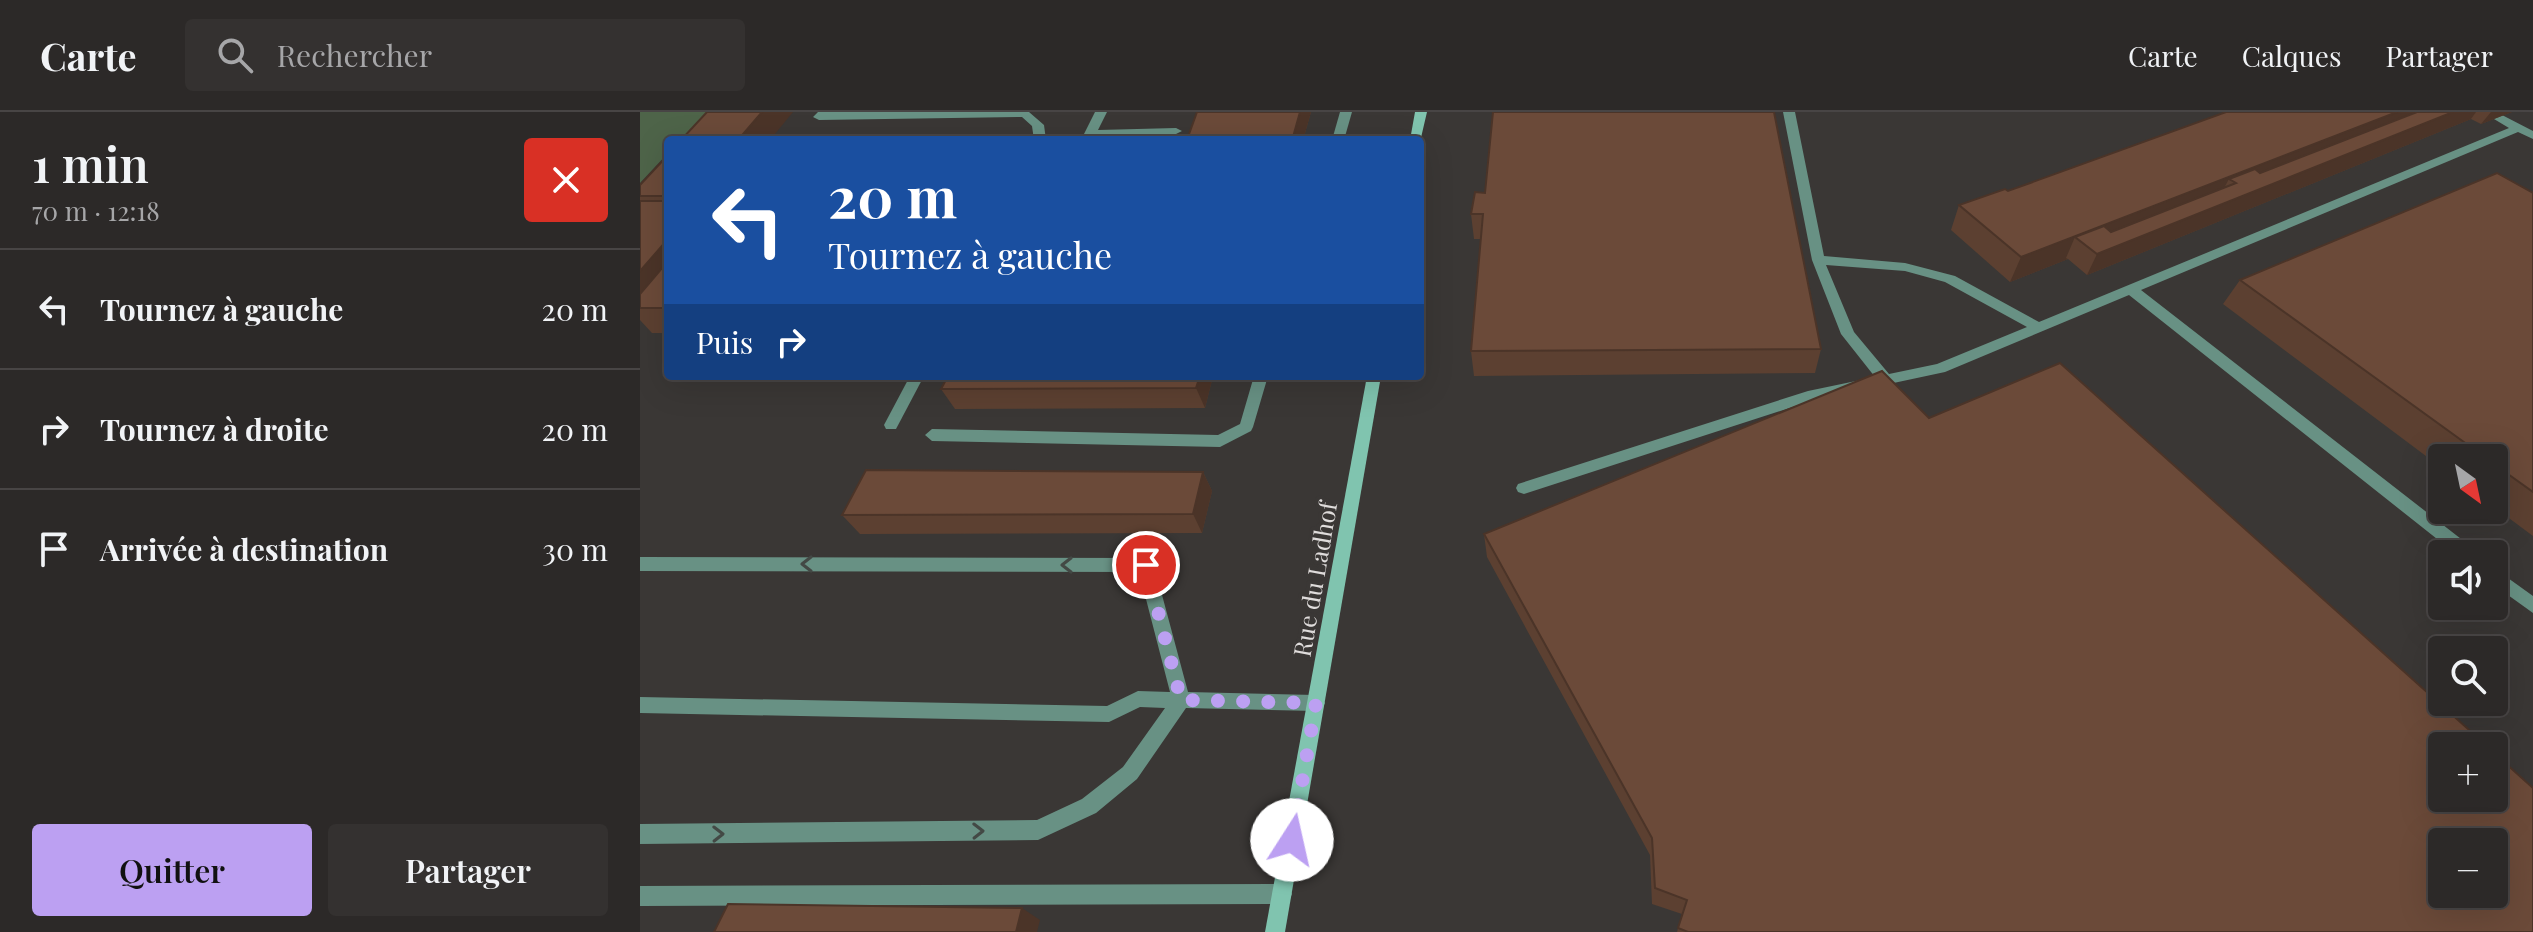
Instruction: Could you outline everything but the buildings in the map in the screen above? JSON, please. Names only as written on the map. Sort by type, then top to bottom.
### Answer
[{"type":"main road","points":[[1417,136],[1421,112]]},
{"type":"main road","name":"Rue du Ladhof","points":[[1275,932],[1373,380]]},
{"type":"lane","points":[[824,112],[819,117],[1025,114],[1038,125],[1039,136]]},
{"type":"lane","points":[[1101,112],[1090,134],[1176,131]]},
{"type":"lane","points":[[1339,136],[1346,112]]},
{"type":"lane","points":[[1789,112],[1818,260],[1848,334],[1886,380]]},
{"type":"lane","points":[[2498,117],[2533,136]]},
{"type":"lane","points":[[1524,488],[1813,395],[1940,368],[2518,128]]},
{"type":"lane","points":[[1818,260],[1905,267],[1950,279],[2038,327]]},
{"type":"lane","points":[[2131,289],[2450,540]]},
{"type":"lane","points":[[891,425],[915,380]]},
{"type":"lane","points":[[932,435],[1220,441],[1246,427],[1260,380]]},
{"type":"lane","points":[[640,564],[1146,565],[1181,700],[1130,773],[1089,806],[1038,830],[640,834]]},
{"type":"lane","points":[[2508,586],[2533,606]]},
{"type":"lane","points":[[640,705],[1109,714],[1138,699],[1316,703]]},
{"type":"lane","points":[[640,896],[1282,894]]},
{"type":"green space","points":[[640,112],[707,112],[684,136],[664,136],[664,157],[640,183]]},
{"type":"route","points":[[1146,565],[1181,700],[1316,703],[1292,840]]}]
